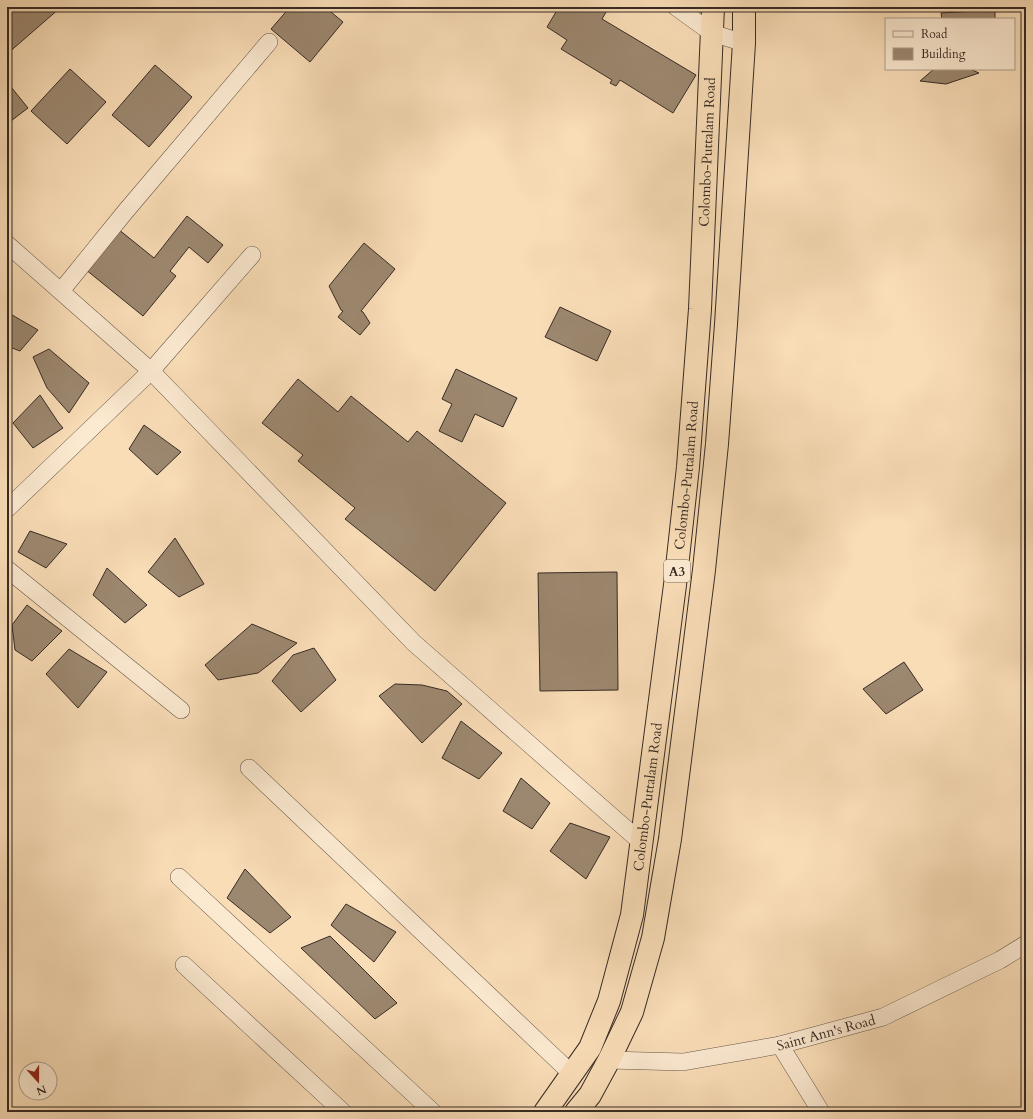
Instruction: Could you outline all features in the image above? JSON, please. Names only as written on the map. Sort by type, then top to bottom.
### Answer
[{"type":"highway","name":"Colombo-Puttalam Road","points":[[546,1112],[590,1048],[609,1001],[632,915],[675,585],[688,467],[700,309],[713,7]]},
{"type":"highway","name":"Colombo-Puttalam Road","points":[[576,1112],[590,1095],[632,1012],[654,938],[671,831],[702,585],[717,444],[744,43],[744,7]]},
{"type":"highway","points":[[585,1055],[609,1060]]},
{"type":"street","points":[[676,7],[712,33],[744,43]]},
{"type":"street","points":[[61,291],[125,212],[269,42]]},
{"type":"street","points":[[7,244],[151,371],[414,643],[641,842]]},
{"type":"street","points":[[7,509],[151,371],[252,255]]},
{"type":"street","points":[[7,568],[181,710]]},
{"type":"street","points":[[249,768],[572,1074]]},
{"type":"street","points":[[179,877],[433,1112]]},
{"type":"street","name":"Saint Ann's Road","points":[[609,1060],[683,1062],[780,1045],[884,1018],[1000,960],[1026,944]]},
{"type":"street","points":[[184,965],[343,1112]]},
{"type":"street","points":[[780,1045],[821,1112]]},
{"type":"building","points":[[7,7],[59,7],[60,8],[7,54]]},
{"type":"building","points":[[290,7],[325,7],[343,22],[310,62],[271,29]]},
{"type":"building","points":[[559,7],[609,7],[602,19],[696,75],[673,113],[620,80],[616,86],[610,83],[612,80],[561,49],[567,40],[547,27]]},
{"type":"building","points":[[995,10],[995,18],[942,18],[941,13]]},
{"type":"building","points":[[155,65],[192,97],[149,147],[112,115]]},
{"type":"building","points":[[70,69],[106,102],[67,144],[31,111]]},
{"type":"building","points":[[933,70],[972,70],[979,73],[946,84],[920,81]]},
{"type":"building","points":[[7,82],[28,108],[7,124]]},
{"type":"building","points":[[187,216],[223,245],[208,263],[189,247],[170,271],[176,276],[143,316],[85,269],[118,229],[154,258]]},
{"type":"building","points":[[364,243],[395,269],[361,311],[370,323],[360,335],[338,317],[343,311],[341,310],[329,286]]},
{"type":"building","points":[[560,307],[611,331],[597,361],[545,337]]},
{"type":"building","points":[[7,312],[38,330],[20,351],[7,346]]},
{"type":"building","points":[[49,349],[89,383],[69,413],[47,388],[33,357]]},
{"type":"building","points":[[456,369],[517,398],[503,427],[475,414],[462,442],[439,431],[452,404],[442,399]]},
{"type":"building","points":[[298,379],[338,412],[351,396],[408,442],[417,431],[506,503],[435,591],[345,519],[355,508],[298,461],[303,455],[262,423]]},
{"type":"building","points":[[40,395],[63,428],[33,448],[13,423]]},
{"type":"building","points":[[144,425],[181,452],[157,475],[129,449]]},
{"type":"building","points":[[30,531],[67,544],[46,568],[18,552]]},
{"type":"building","points":[[175,538],[204,584],[179,597],[148,572]]},
{"type":"building","points":[[107,568],[147,605],[125,623],[93,595]]},
{"type":"building","points":[[617,572],[618,690],[540,691],[538,573]]},
{"type":"building","points":[[27,605],[62,631],[32,661],[15,650],[12,625]]},
{"type":"building","points":[[252,624],[297,643],[258,673],[218,680],[205,665]]},
{"type":"building","points":[[314,648],[336,680],[301,712],[272,681],[293,655]]},
{"type":"building","points":[[69,649],[107,672],[78,708],[46,674]]},
{"type":"building","points":[[904,662],[923,690],[886,714],[863,689]]},
{"type":"building","points":[[395,684],[422,685],[447,691],[462,704],[422,743],[379,696]]},
{"type":"building","points":[[461,721],[502,753],[479,779],[442,758]]},
{"type":"building","points":[[521,778],[550,803],[532,829],[503,811]]},
{"type":"building","points":[[570,823],[610,837],[586,879],[550,851]]},
{"type":"building","points":[[245,869],[291,917],[270,933],[227,898]]},
{"type":"building","points":[[346,904],[396,932],[374,962],[331,925]]},
{"type":"building","points":[[330,936],[397,1003],[375,1019],[301,948]]}]
